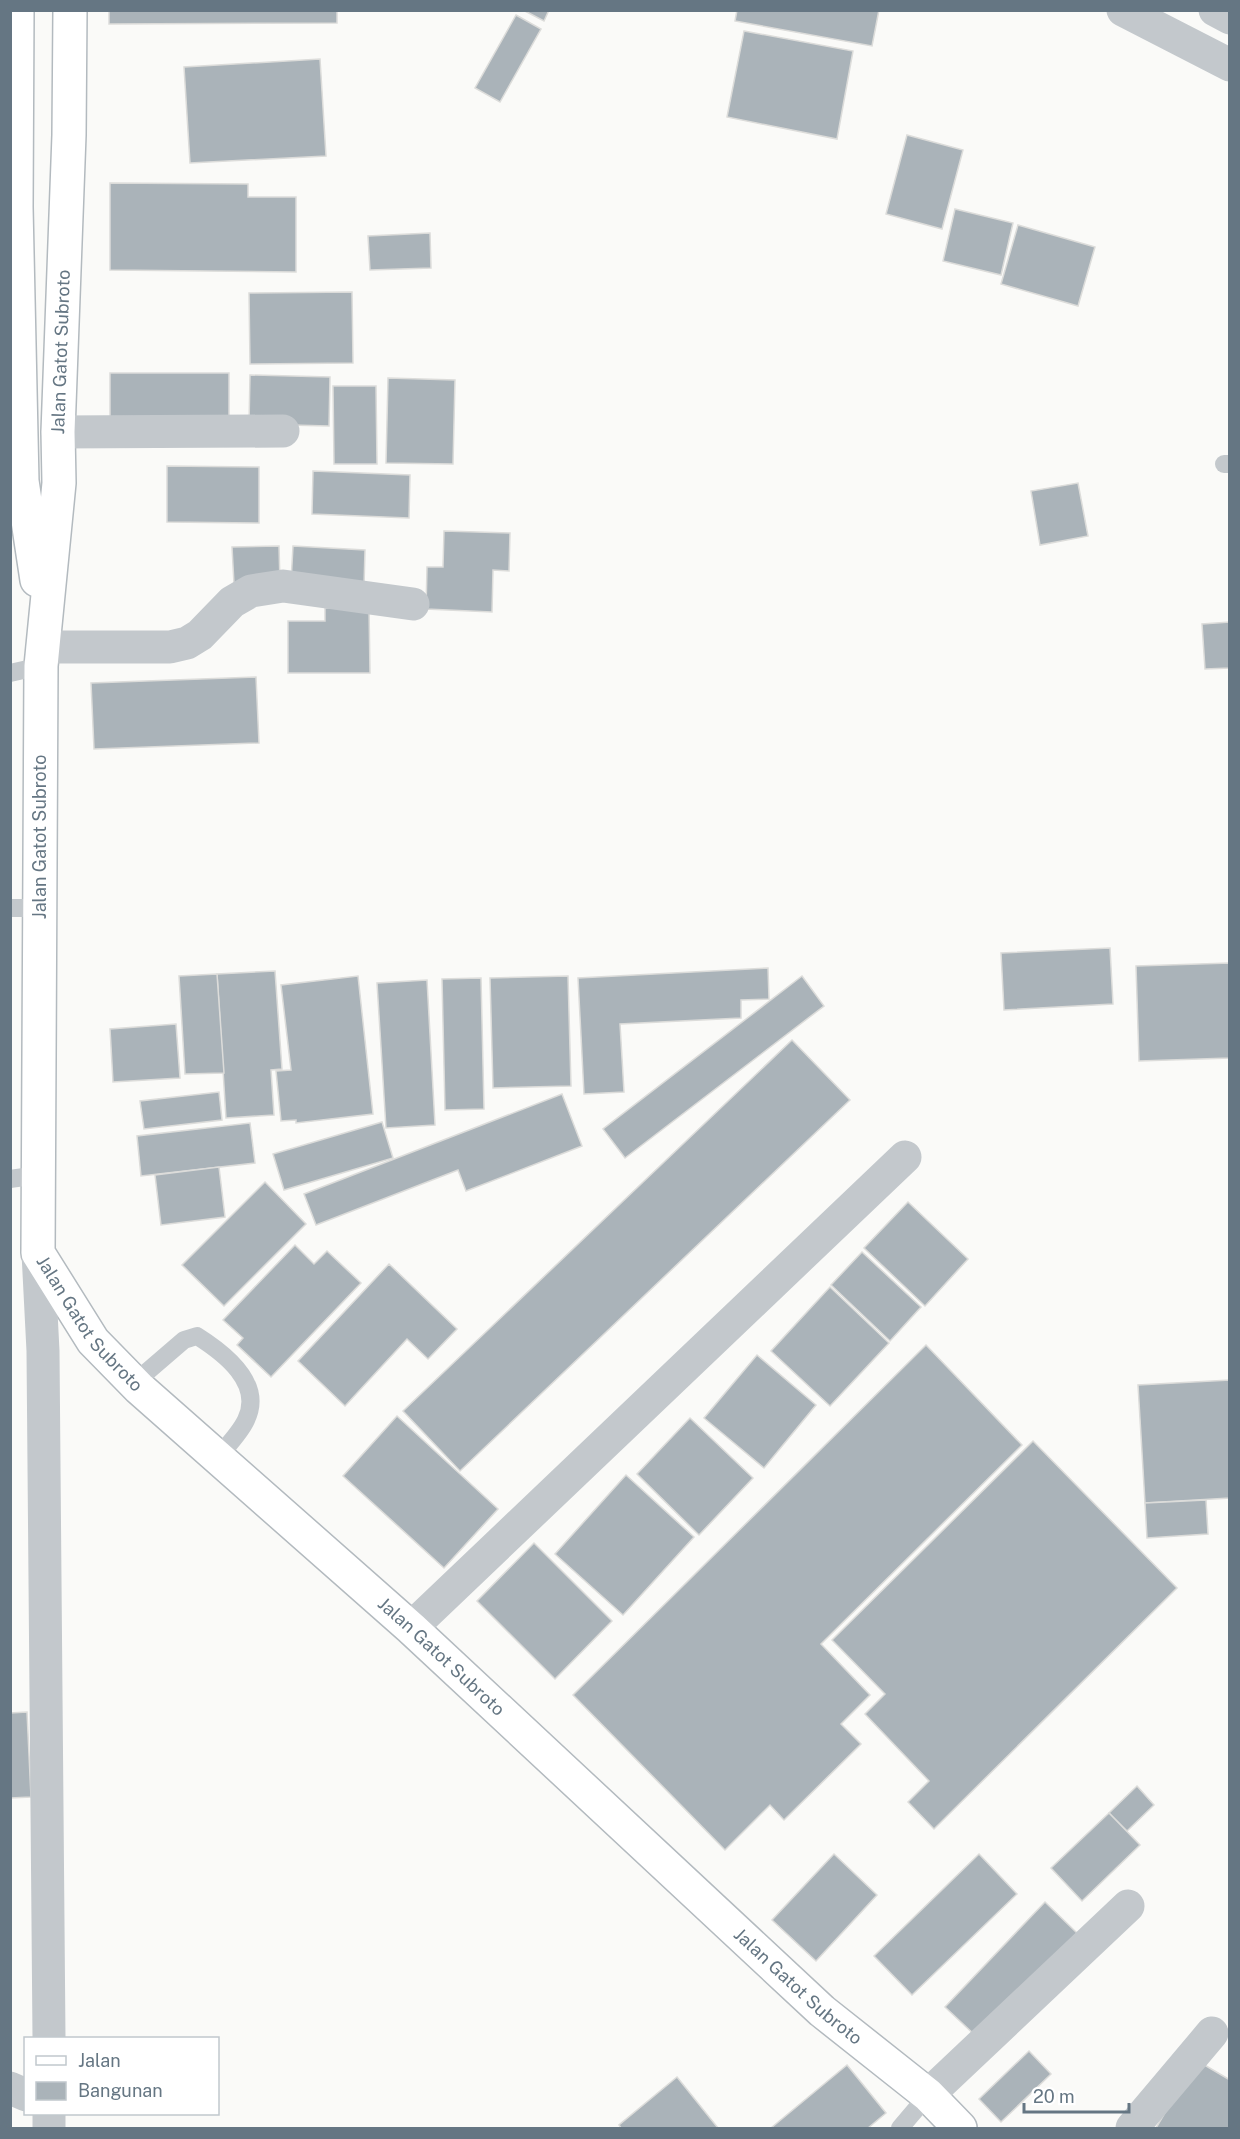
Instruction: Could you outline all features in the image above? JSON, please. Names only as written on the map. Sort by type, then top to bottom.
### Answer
[{"type":"main road","points":[[17,10],[13,112],[22,481],[35,654]]},
{"type":"main road","name":"Jalan Gatot Subroto","points":[[70,10],[69,135],[58,432],[59,483],[35,654],[25,908],[24,1177],[38,1253],[93,1341],[134,1383],[411,1628],[822,2011],[928,2095],[960,2128]]},
{"type":"street","points":[[1123,10],[1230,65]]},
{"type":"street","points":[[58,432],[283,431]]},
{"type":"street","points":[[35,654],[170,647],[187,643],[200,634],[232,602],[251,591],[283,586],[413,604]]},
{"type":"street","points":[[411,1628],[905,1157]]},
{"type":"street","points":[[38,1253],[43,1351],[49,2037]]},
{"type":"street","points":[[928,2095],[1128,1906]]},
{"type":"street","points":[[1132,2128],[1212,2033]]},
{"type":"street","points":[[10,2088],[24,2094]]},
{"type":"lane","points":[[134,1383],[184,1340],[197,1336],[223,1353],[244,1377],[252,1401],[246,1420],[218,1457]]},
{"type":"lane","points":[[900,2128],[928,2095]]},
{"type":"building","points":[[109,10],[337,10],[337,23],[109,24]]},
{"type":"building","points":[[523,10],[549,10],[544,21]]},
{"type":"building","points":[[737,10],[879,10],[872,46],[735,21]]},
{"type":"building","points":[[516,15],[541,29],[500,102],[475,88]]},
{"type":"building","points":[[744,31],[853,51],[837,139],[727,117]]},
{"type":"building","points":[[320,59],[326,156],[190,163],[184,67]]},
{"type":"building","points":[[907,135],[963,150],[942,229],[886,214]]},
{"type":"building","points":[[110,183],[248,184],[248,197],[296,197],[296,272],[110,270]]},
{"type":"building","points":[[955,209],[1013,223],[1001,275],[943,261]]},
{"type":"building","points":[[1018,225],[1095,247],[1078,306],[1001,284]]},
{"type":"building","points":[[430,233],[431,268],[370,270],[368,236]]},
{"type":"building","points":[[352,292],[353,363],[250,364],[249,293]]},
{"type":"building","points":[[110,373],[229,373],[229,420],[110,421]]},
{"type":"building","points":[[250,375],[330,377],[329,426],[249,424]]},
{"type":"building","points":[[388,378],[455,380],[453,464],[386,463]]},
{"type":"building","points":[[333,386],[376,386],[377,464],[334,464]]},
{"type":"building","points":[[167,466],[259,467],[259,523],[167,522]]},
{"type":"building","points":[[313,471],[410,475],[409,518],[312,514]]},
{"type":"building","points":[[1078,483],[1088,536],[1040,545],[1031,491]]},
{"type":"building","points":[[444,531],[510,533],[509,571],[493,570],[492,612],[426,609],[427,567],[443,567]]},
{"type":"building","points":[[279,546],[280,583],[234,584],[232,547]]},
{"type":"building","points":[[293,546],[365,550],[364,586],[291,582]]},
{"type":"building","points":[[369,607],[370,673],[288,673],[288,621],[325,621],[325,608]]},
{"type":"building","points":[[1230,622],[1230,668],[1205,669],[1202,624]]},
{"type":"building","points":[[256,677],[259,743],[94,749],[91,683]]},
{"type":"building","points":[[1110,948],[1113,1004],[1004,1010],[1001,953]]},
{"type":"building","points":[[1230,963],[1230,1058],[1139,1061],[1136,966]]},
{"type":"building","points":[[768,968],[769,999],[741,1000],[741,1018],[620,1024],[624,1092],[584,1094],[578,978]]},
{"type":"building","points":[[275,971],[282,1069],[271,1070],[274,1115],[226,1118],[217,974]]},
{"type":"building","points":[[217,974],[224,1073],[185,1074],[179,976]]},
{"type":"building","points":[[358,976],[373,1114],[296,1123],[296,1120],[281,1121],[276,1071],[291,1070],[281,985]]},
{"type":"building","points":[[568,976],[571,1086],[493,1088],[490,978]]},
{"type":"building","points":[[802,976],[824,1006],[625,1158],[603,1129]]},
{"type":"building","points":[[481,978],[484,1109],[445,1110],[442,979]]},
{"type":"building","points":[[427,980],[435,1125],[386,1128],[377,983]]},
{"type":"building","points":[[176,1024],[180,1078],[113,1082],[110,1029]]},
{"type":"building","points":[[792,1040],[850,1100],[460,1471],[403,1411]]},
{"type":"building","points":[[219,1092],[222,1120],[144,1129],[140,1101]]},
{"type":"building","points":[[562,1094],[582,1146],[466,1191],[458,1170],[316,1225],[304,1194]]},
{"type":"building","points":[[382,1122],[393,1158],[284,1190],[273,1154]]},
{"type":"building","points":[[250,1123],[255,1163],[141,1176],[137,1136]]},
{"type":"building","points":[[219,1167],[225,1217],[161,1225],[155,1175]]},
{"type":"building","points":[[265,1182],[306,1224],[224,1306],[182,1265]]},
{"type":"building","points":[[908,1202],[968,1259],[925,1306],[864,1248]]},
{"type":"building","points":[[295,1245],[314,1264],[327,1251],[361,1283],[271,1377],[237,1345],[243,1338],[223,1320]]},
{"type":"building","points":[[862,1252],[921,1307],[890,1341],[831,1285]]},
{"type":"building","points":[[389,1264],[457,1329],[428,1359],[407,1339],[345,1406],[298,1361]]},
{"type":"building","points":[[830,1287],[889,1343],[830,1406],[771,1351]]},
{"type":"building","points":[[926,1345],[1022,1445],[821,1644],[870,1695],[841,1724],[861,1744],[784,1820],[770,1805],[725,1850],[573,1695]]},
{"type":"building","points":[[757,1355],[816,1405],[764,1468],[704,1418]]},
{"type":"building","points":[[1230,1380],[1230,1498],[1145,1503],[1138,1385]]},
{"type":"building","points":[[397,1416],[498,1509],[444,1568],[343,1476]]},
{"type":"building","points":[[690,1418],[753,1478],[699,1535],[637,1474]]},
{"type":"building","points":[[1033,1441],[1177,1588],[934,1829],[908,1802],[929,1781],[865,1714],[885,1694],[832,1640]]},
{"type":"building","points":[[626,1475],[694,1537],[623,1615],[555,1554]]},
{"type":"building","points":[[1206,1500],[1208,1534],[1147,1538],[1145,1503]]},
{"type":"building","points":[[534,1543],[612,1621],[555,1679],[477,1601]]},
{"type":"building","points":[[27,1712],[31,1797],[10,1798],[10,1713]]},
{"type":"building","points":[[1137,1786],[1154,1805],[1127,1831],[1109,1813]]},
{"type":"building","points":[[1109,1813],[1140,1845],[1082,1901],[1051,1868]]},
{"type":"building","points":[[834,1854],[877,1895],[816,1961],[772,1920]]},
{"type":"building","points":[[979,1854],[1017,1894],[912,1995],[874,1956]]},
{"type":"building","points":[[1045,1902],[1077,1933],[978,2038],[945,2007]]},
{"type":"building","points":[[1029,2051],[1051,2074],[1001,2122],[979,2099]]},
{"type":"building","points":[[1196,2060],[1230,2080],[1230,2128],[1156,2128]]},
{"type":"building","points":[[847,2065],[886,2113],[868,2128],[771,2128]]},
{"type":"building","points":[[677,2077],[718,2128],[621,2128],[619,2125]]}]
